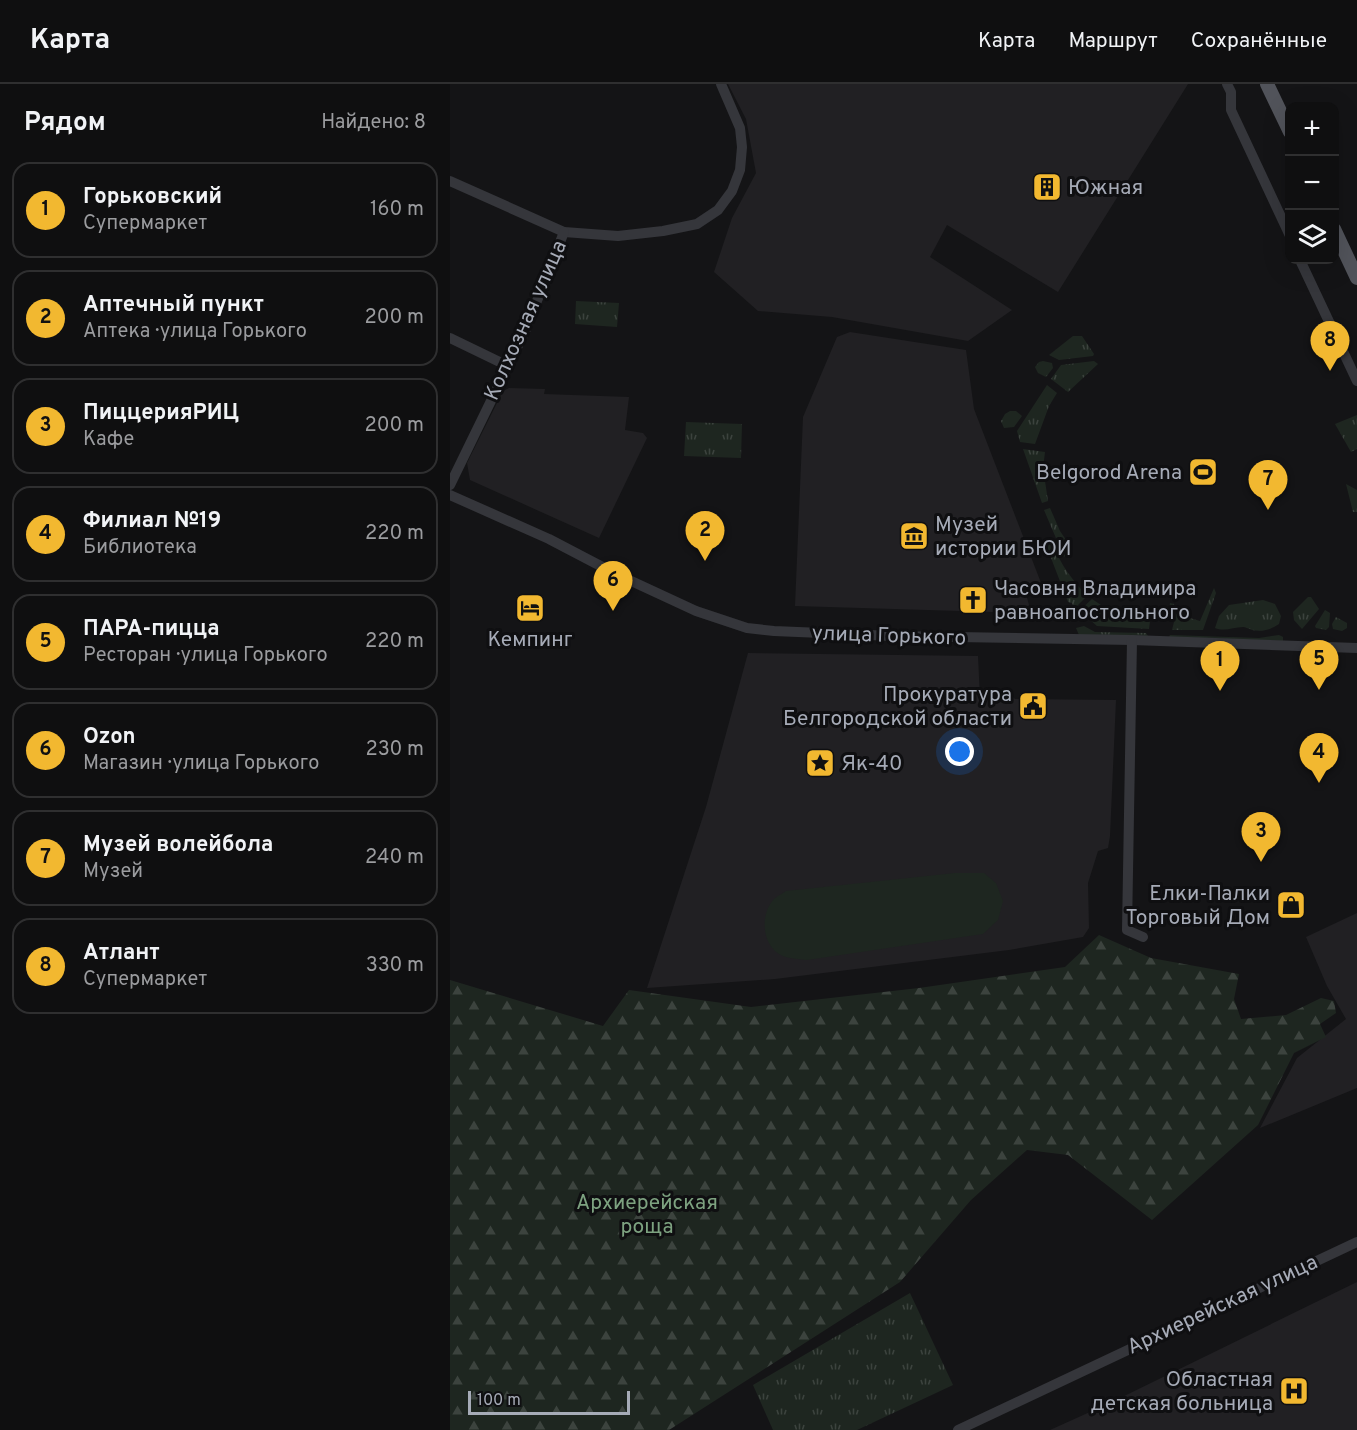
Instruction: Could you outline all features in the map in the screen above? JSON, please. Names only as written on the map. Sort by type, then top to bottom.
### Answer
[{"type":"main road","points":[[1267,84],[1285,122]]},
{"type":"main road","points":[[1339,235],[1357,260]]},
{"type":"main road","points":[[1339,239],[1357,278]]},
{"type":"street","name":"Колхозная улица","points":[[450,485],[526,329],[564,232],[618,236],[663,231],[697,224],[717,210],[732,191],[740,170],[742,147],[740,128],[721,84]]},
{"type":"street","points":[[1227,84],[1231,92],[1231,110],[1285,225]]},
{"type":"street","points":[[450,181],[564,232]]},
{"type":"street","points":[[1302,264],[1357,381]]},
{"type":"street","points":[[450,338],[508,366]]},
{"type":"street","name":"улица Горького","points":[[450,495],[549,539],[614,573],[696,611],[747,628],[892,636],[1132,640],[1357,648]]},
{"type":"street","points":[[1132,640],[1126,930],[1143,937]]},
{"type":"street","name":"Архиерейская улица","points":[[958,1430],[1357,1242]]},
{"type":"shaded area","points":[[728,84],[1188,84],[1058,292],[947,225],[930,257],[1012,310],[968,341],[832,317],[758,311],[714,272],[732,218],[756,173],[746,119]]},
{"type":"shaded area","points":[[850,332],[966,350],[974,409],[1043,588],[1026,594],[1029,605],[1025,613],[795,606],[803,417],[837,337]]},
{"type":"shaded area","points":[[509,388],[545,389],[544,394],[629,397],[625,430],[643,433],[647,438],[599,538],[470,480],[467,463],[503,391]]},
{"type":"shaded area","points":[[748,653],[978,656],[980,698],[1012,696],[1015,699],[1116,700],[1110,836],[1108,848],[1098,851],[1088,883],[1089,928],[1083,937],[1009,950],[775,979],[647,988],[706,807]]},
{"type":"shaded area","points":[[1357,913],[1357,1088],[1260,1128],[1297,1058],[1346,1019],[1327,986],[1306,937]]},
{"type":"shaded area","name":"Областная детская больница","points":[[1357,1282],[1357,1430],[1050,1430],[1112,1402]]},
{"type":"green space","points":[[576,301],[619,303],[617,327],[575,324]]},
{"type":"green space","points":[[1073,336],[1082,336],[1094,354],[1093,356],[1059,360],[1049,355]]},
{"type":"green space","points":[[1043,361],[1052,363],[1053,368],[1046,377],[1038,373],[1035,367]]},
{"type":"green space","points":[[1094,361],[1098,364],[1068,392],[1051,379],[1061,365]]},
{"type":"green space","points":[[1047,385],[1057,393],[1049,406],[1035,444],[1020,442],[1017,431]]},
{"type":"green space","points":[[1010,411],[1016,411],[1022,416],[1014,427],[1004,428],[1001,421]]},
{"type":"green space","points":[[1357,415],[1357,449],[1351,452],[1335,424]]},
{"type":"green space","points":[[686,422],[742,424],[741,458],[684,456]]},
{"type":"green space","points":[[1023,449],[1045,452],[1043,468],[1048,501],[1042,503]]},
{"type":"green space","points":[[1346,484],[1357,490],[1357,512],[1353,512]]},
{"type":"green space","points":[[1050,508],[1060,531],[1072,549],[1064,557],[1044,510]]},
{"type":"green space","points":[[1053,543],[1071,578],[1087,596],[1074,609],[1072,603],[1068,602],[1046,545]]},
{"type":"green space","points":[[1214,588],[1216,593],[1203,630],[1172,630],[1174,622],[1168,619],[1170,603],[1174,604],[1176,614],[1200,621]]},
{"type":"green space","points":[[1308,597],[1311,597],[1319,609],[1302,629],[1294,620],[1293,612]]},
{"type":"green space","points":[[1092,599],[1119,617],[1127,606],[1150,621],[1149,629],[1097,626],[1089,619],[1080,620],[1076,614]]},
{"type":"green space","points":[[1263,600],[1275,604],[1281,616],[1276,626],[1259,631],[1243,627],[1215,628],[1219,616],[1229,605]]},
{"type":"green space","points":[[1325,610],[1330,613],[1329,627],[1326,630],[1316,628],[1315,626]]},
{"type":"green space","points":[[1336,617],[1347,623],[1347,628],[1342,631],[1333,629],[1332,624]]},
{"type":"green space","points":[[1084,626],[1095,632],[1146,633],[1148,636],[1079,635],[1076,628]]},
{"type":"green space","points":[[1170,635],[1259,638],[1279,635],[1283,637],[1283,641],[1169,637]]},
{"type":"green space","points":[[955,873],[984,873],[996,883],[1003,901],[998,920],[983,934],[807,960],[783,956],[776,952],[767,939],[765,922],[769,906],[775,898],[786,891]]},
{"type":"green space","name":"Архиерейская роща","points":[[1099,935],[1151,958],[1239,974],[1234,999],[1241,1019],[1286,1015],[1321,998],[1334,1001],[1336,1013],[1320,1024],[1326,1037],[1294,1053],[1258,1125],[1152,1220],[1068,1155],[1027,1150],[971,1200],[900,1282],[669,1430],[450,1430],[450,980],[603,1026],[629,990],[751,1007],[919,988],[1065,967]]},
{"type":"green space","points":[[910,1293],[953,1385],[857,1430],[773,1430],[753,1385]]},
{"type":"place","name":"Южная","points":[[1047,187]]},
{"type":"place","name":"Атлант","points":[[1330,371]]},
{"type":"place","name":"Belgorod Arena","points":[[1203,472]]},
{"type":"place","name":"Музей волейбола","points":[[1268,510]]},
{"type":"place","name":"Музей истории БЮИ","points":[[914,536]]},
{"type":"place","name":"Аптечный пункт","points":[[705,561]]},
{"type":"place","name":"Часовня Владимира равноапостольного","points":[[973,600]]},
{"type":"place","name":"Кемпинг","points":[[530,608]]},
{"type":"place","name":"Ozon","points":[[613,611]]},
{"type":"place","name":"ПАРА-пицца","points":[[1319,690]]},
{"type":"place","name":"Горьковский","points":[[1220,691]]},
{"type":"place","name":"Прокуратура Белгородской области","points":[[1033,706]]},
{"type":"place","name":"Як-40","points":[[820,763]]},
{"type":"place","name":"Филиал №19","points":[[1319,783]]},
{"type":"place","name":"ПиццерияРИЦ","points":[[1261,862]]},
{"type":"place","name":"Елки-Палки Торговый Дом","points":[[1291,905]]},
{"type":"place","name":"Областная детская больница","points":[[1294,1391]]}]
